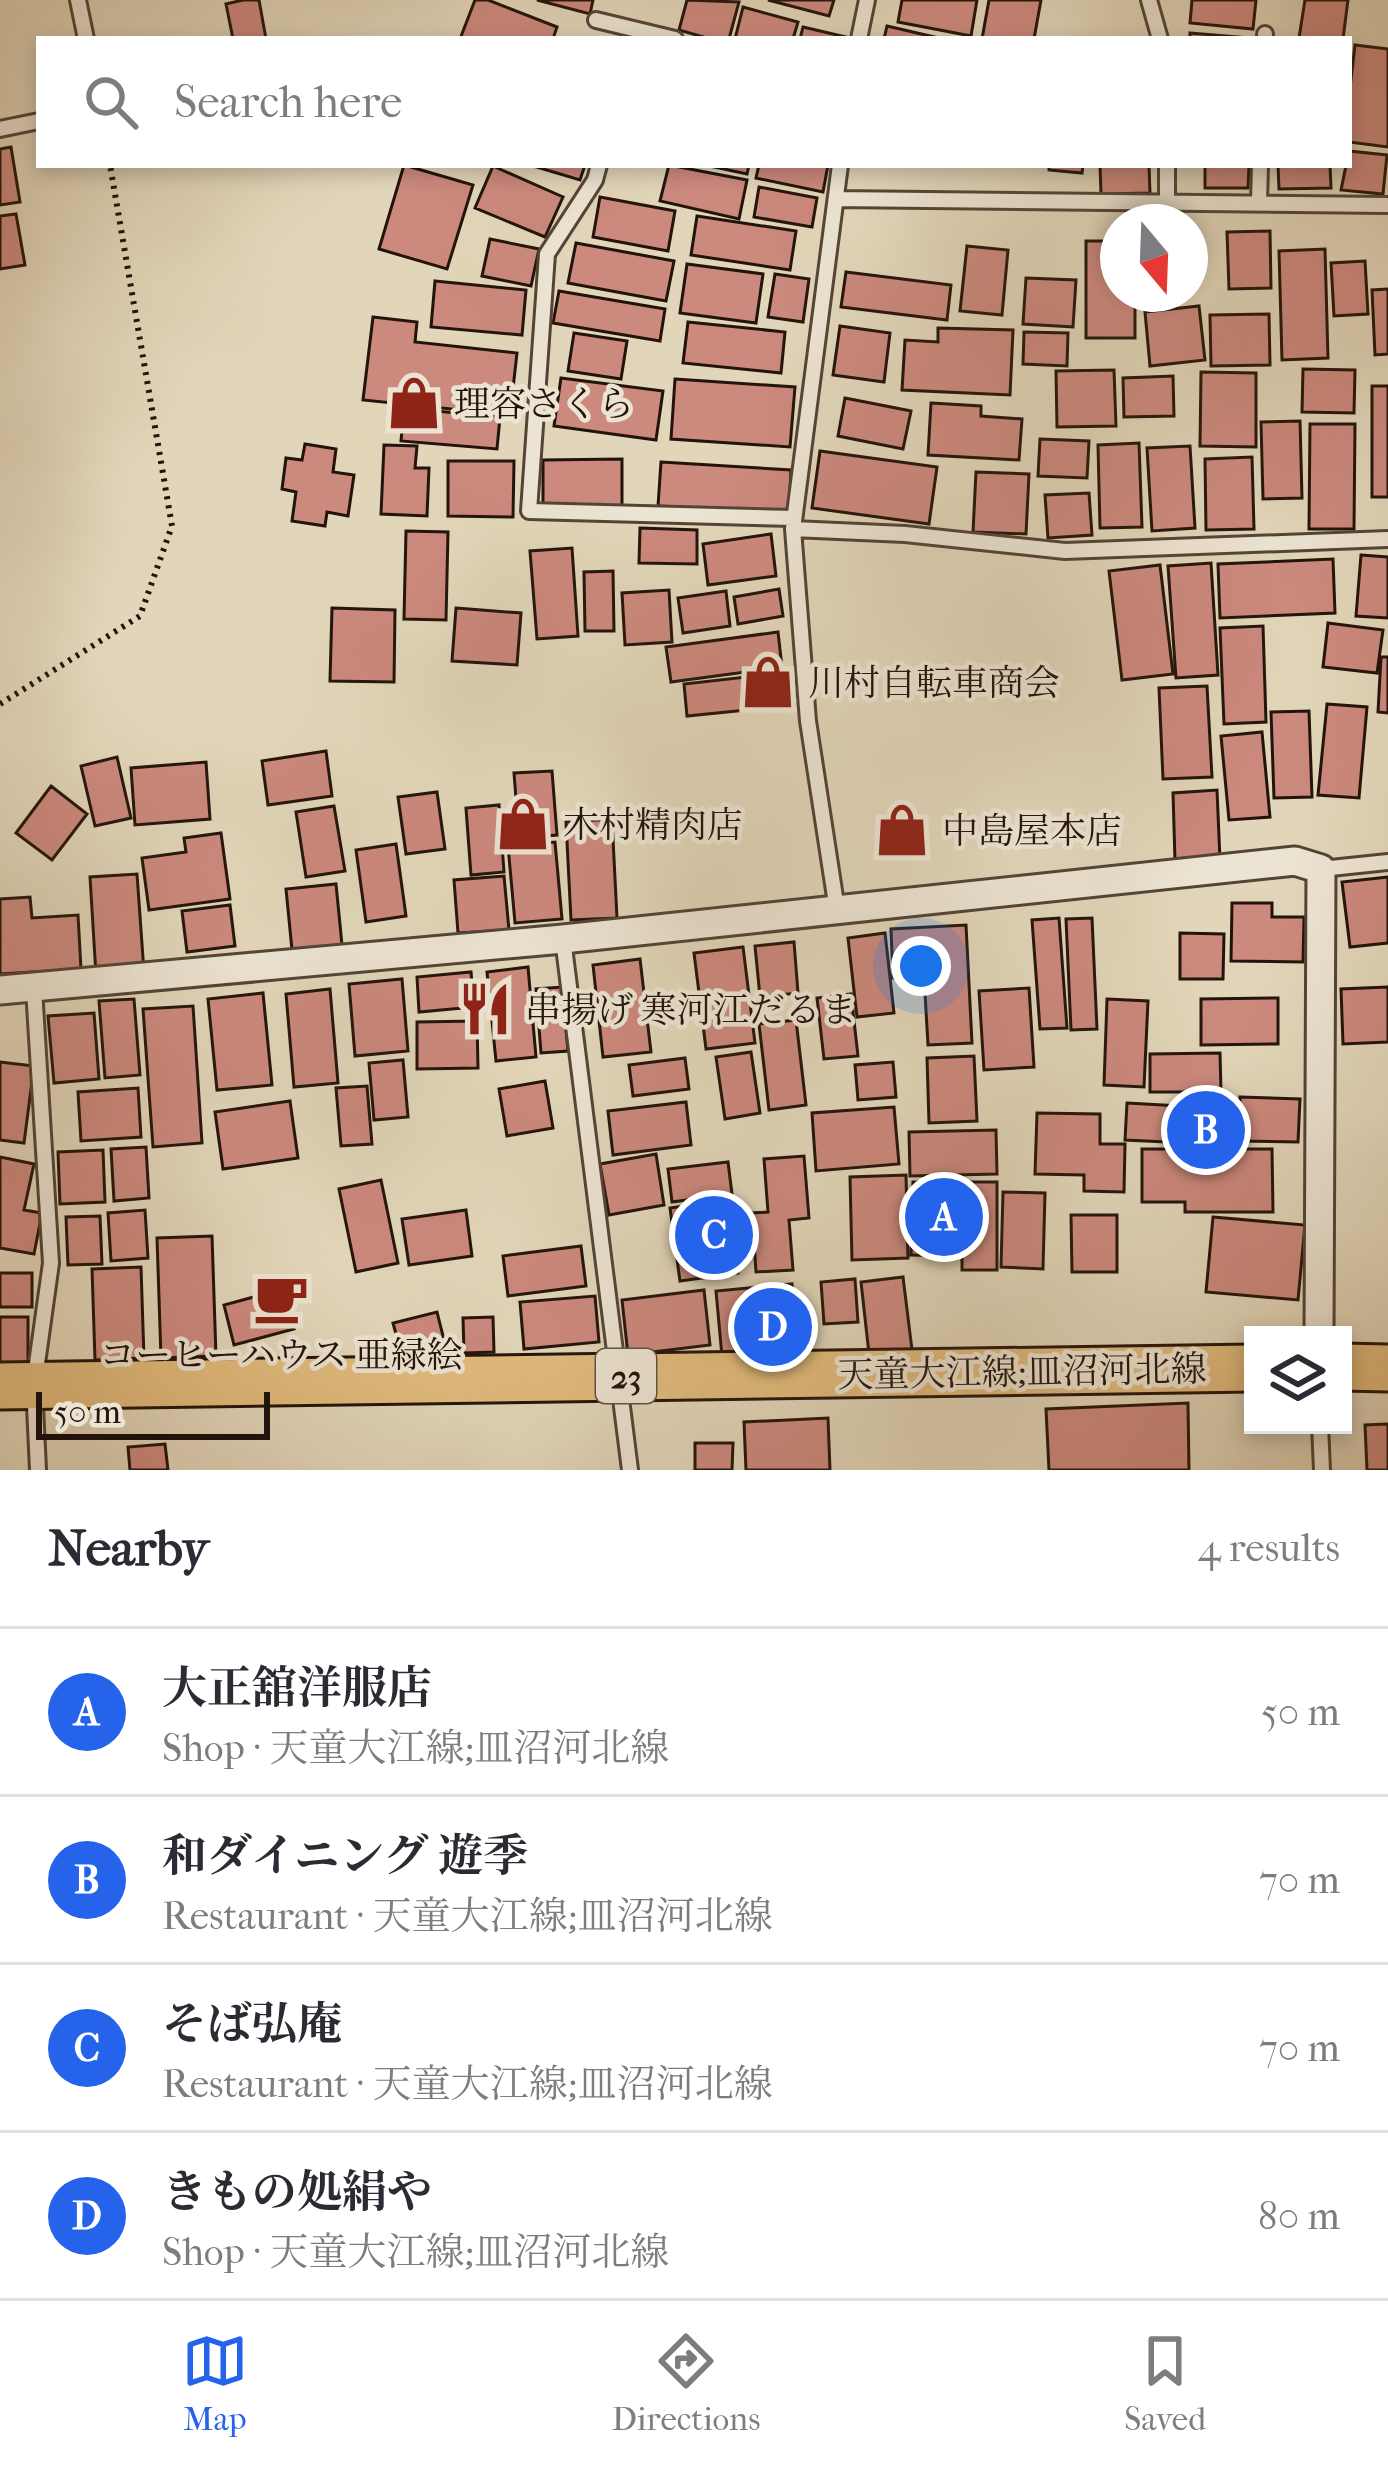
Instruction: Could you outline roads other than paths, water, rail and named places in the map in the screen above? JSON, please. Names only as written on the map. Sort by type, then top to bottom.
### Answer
[{"type":"main road","points":[[1352,1367],[1388,1368]]},
{"type":"main road","name":"天童大江線;皿沼河北線","points":[[17,1386],[1244,1368]]},
{"type":"street","points":[[0,990],[563,939],[1294,862],[1321,869],[1319,1326]]},
{"type":"lane","points":[[78,0],[85,36]]},
{"type":"lane","points":[[860,36],[867,0]]},
{"type":"lane","points":[[1148,0],[1159,36]]},
{"type":"lane","points":[[596,20],[637,34]]},
{"type":"lane","points":[[0,129],[36,123]]},
{"type":"lane","points":[[598,168],[547,254],[529,511],[793,524],[1065,551],[1388,539]]},
{"type":"lane","points":[[837,910],[808,721],[793,524],[840,168]]},
{"type":"lane","points":[[1167,168],[1167,200]]},
{"type":"lane","points":[[1259,202],[1260,168]]},
{"type":"lane","points":[[836,199],[1388,205]]},
{"type":"lane","points":[[1321,869],[1388,862]]},
{"type":"lane","points":[[563,939],[630,1470]]},
{"type":"lane","points":[[34,988],[51,1263],[17,1386],[38,1470]]},
{"type":"lane","points":[[1320,1434],[1322,1470]]},
{"type":"place","name":"理容さくら","points":[[414,403]]},
{"type":"place","name":"川村自転車商会","points":[[768,682]]},
{"type":"place","name":"木村精肉店","points":[[523,824]]},
{"type":"place","name":"中島屋本店","points":[[902,830]]},
{"type":"place","name":"串揚げ 寒河江だるま","points":[[485,1009]]},
{"type":"place","name":"和ダイニング 遊季","points":[[1206,1130]]},
{"type":"place","name":"大正舘洋服店","points":[[944,1217]]},
{"type":"place","name":"そば弘庵","points":[[714,1235]]},
{"type":"place","name":"コーヒーハウス 亜緑絵","points":[[281,1298]]},
{"type":"place","name":"きもの処絹や","points":[[773,1327]]}]
